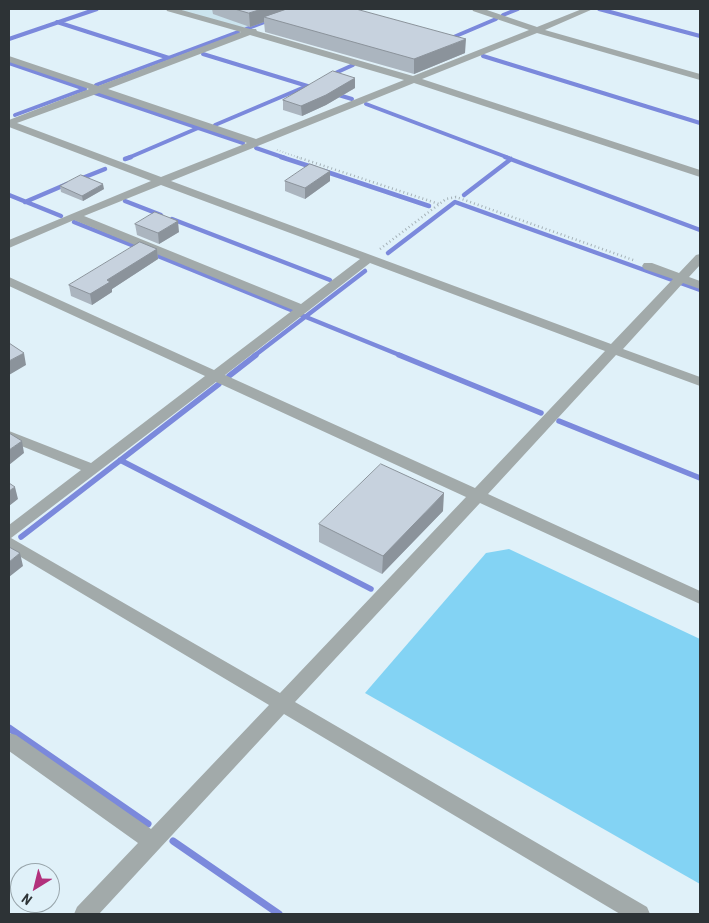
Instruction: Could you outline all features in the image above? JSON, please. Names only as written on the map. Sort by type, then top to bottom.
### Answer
[{"type":"street","points":[[170,9],[415,80],[700,174]]},
{"type":"street","points":[[476,9],[537,30],[700,76]]},
{"type":"street","points":[[9,244],[74,216],[589,9]]},
{"type":"street","points":[[9,123],[269,26]]},
{"type":"street","points":[[9,59],[257,143]]},
{"type":"street","points":[[9,123],[700,382]]},
{"type":"street","points":[[74,216],[302,309]]},
{"type":"street","points":[[9,534],[369,258]]},
{"type":"street","points":[[86,914],[700,258]]},
{"type":"street","points":[[648,266],[679,281],[700,284]]},
{"type":"street","points":[[9,281],[700,598]]},
{"type":"street","points":[[9,436],[92,470]]},
{"type":"street","points":[[9,543],[639,914]]},
{"type":"street","points":[[9,741],[153,842]]},
{"type":"path","points":[[257,143],[439,204]]},
{"type":"path","points":[[369,258],[439,204],[451,198],[464,199],[648,266]]},
{"type":"shaded area","points":[[176,9],[297,9],[244,28]]},
{"type":"shaded area","points":[[509,549],[700,639],[700,884],[365,693],[486,553]]},
{"type":"building","points":[[235,9],[262,9],[249,13]]},
{"type":"building","points":[[287,9],[356,9],[466,39],[414,59],[264,17]]},
{"type":"building","points":[[333,71],[355,78],[326,95],[301,106],[283,100]]},
{"type":"building","points":[[310,164],[330,171],[305,188],[285,181]]},
{"type":"building","points":[[81,175],[103,184],[82,196],[60,186]]},
{"type":"building","points":[[155,212],[178,221],[158,233],[135,224]]},
{"type":"building","points":[[140,242],[157,249],[107,280],[110,282],[90,294],[69,285]]},
{"type":"building","points":[[9,343],[24,353],[9,361]]},
{"type":"building","points":[[9,433],[22,441],[9,450]]},
{"type":"building","points":[[381,464],[444,493],[383,556],[319,524]]},
{"type":"building","points":[[9,483],[15,487],[9,491]]},
{"type":"building","points":[[9,547],[20,553],[9,562]]},
{"type":"waterway","points":[[58,22],[97,9]]},
{"type":"waterway","points":[[503,15],[518,9]]},
{"type":"waterway","points":[[599,9],[700,36]]},
{"type":"waterway","points":[[449,39],[496,19]]},
{"type":"waterway","points":[[246,29],[270,20]]},
{"type":"waterway","points":[[9,39],[58,22]]},
{"type":"waterway","points":[[58,22],[169,58]]},
{"type":"waterway","points":[[169,58],[238,32]]},
{"type":"waterway","points":[[203,54],[314,88]]},
{"type":"waterway","points":[[483,56],[700,123]]},
{"type":"waterway","points":[[96,85],[169,58]]},
{"type":"waterway","points":[[9,63],[85,89],[15,115]]},
{"type":"waterway","points":[[331,75],[353,65]]},
{"type":"waterway","points":[[215,125],[307,86]]},
{"type":"waterway","points":[[95,93],[243,143]]},
{"type":"waterway","points":[[335,94],[352,99]]},
{"type":"waterway","points":[[366,104],[509,158]]},
{"type":"waterway","points":[[128,158],[198,128]]},
{"type":"waterway","points":[[256,148],[285,158]]},
{"type":"waterway","points":[[281,157],[315,168]]},
{"type":"waterway","points":[[505,157],[511,159]]},
{"type":"waterway","points":[[464,195],[511,159]]},
{"type":"waterway","points":[[511,159],[700,230]]},
{"type":"waterway","points":[[80,179],[105,169]]},
{"type":"waterway","points":[[324,171],[429,206]]},
{"type":"waterway","points":[[26,202],[67,184]]},
{"type":"waterway","points":[[9,195],[26,202]]},
{"type":"waterway","points":[[125,201],[161,215]]},
{"type":"waterway","points":[[26,202],[61,216]]},
{"type":"waterway","points":[[388,253],[455,202],[700,290]]},
{"type":"waterway","points":[[172,219],[330,280]]},
{"type":"waterway","points":[[74,222],[139,248]]},
{"type":"waterway","points":[[153,254],[291,310]]},
{"type":"waterway","points":[[305,317],[365,271]]},
{"type":"waterway","points":[[301,315],[305,317]]},
{"type":"waterway","points":[[254,356],[305,317]]},
{"type":"waterway","points":[[305,317],[402,356]]},
{"type":"waterway","points":[[229,376],[256,355]]},
{"type":"waterway","points":[[399,355],[541,413]]},
{"type":"waterway","points":[[120,460],[219,384]]},
{"type":"waterway","points":[[559,421],[700,478]]},
{"type":"waterway","points":[[21,537],[120,460]]},
{"type":"waterway","points":[[120,460],[371,589]]},
{"type":"waterway","points":[[9,728],[148,824]]},
{"type":"waterway","points":[[173,841],[279,914]]}]
